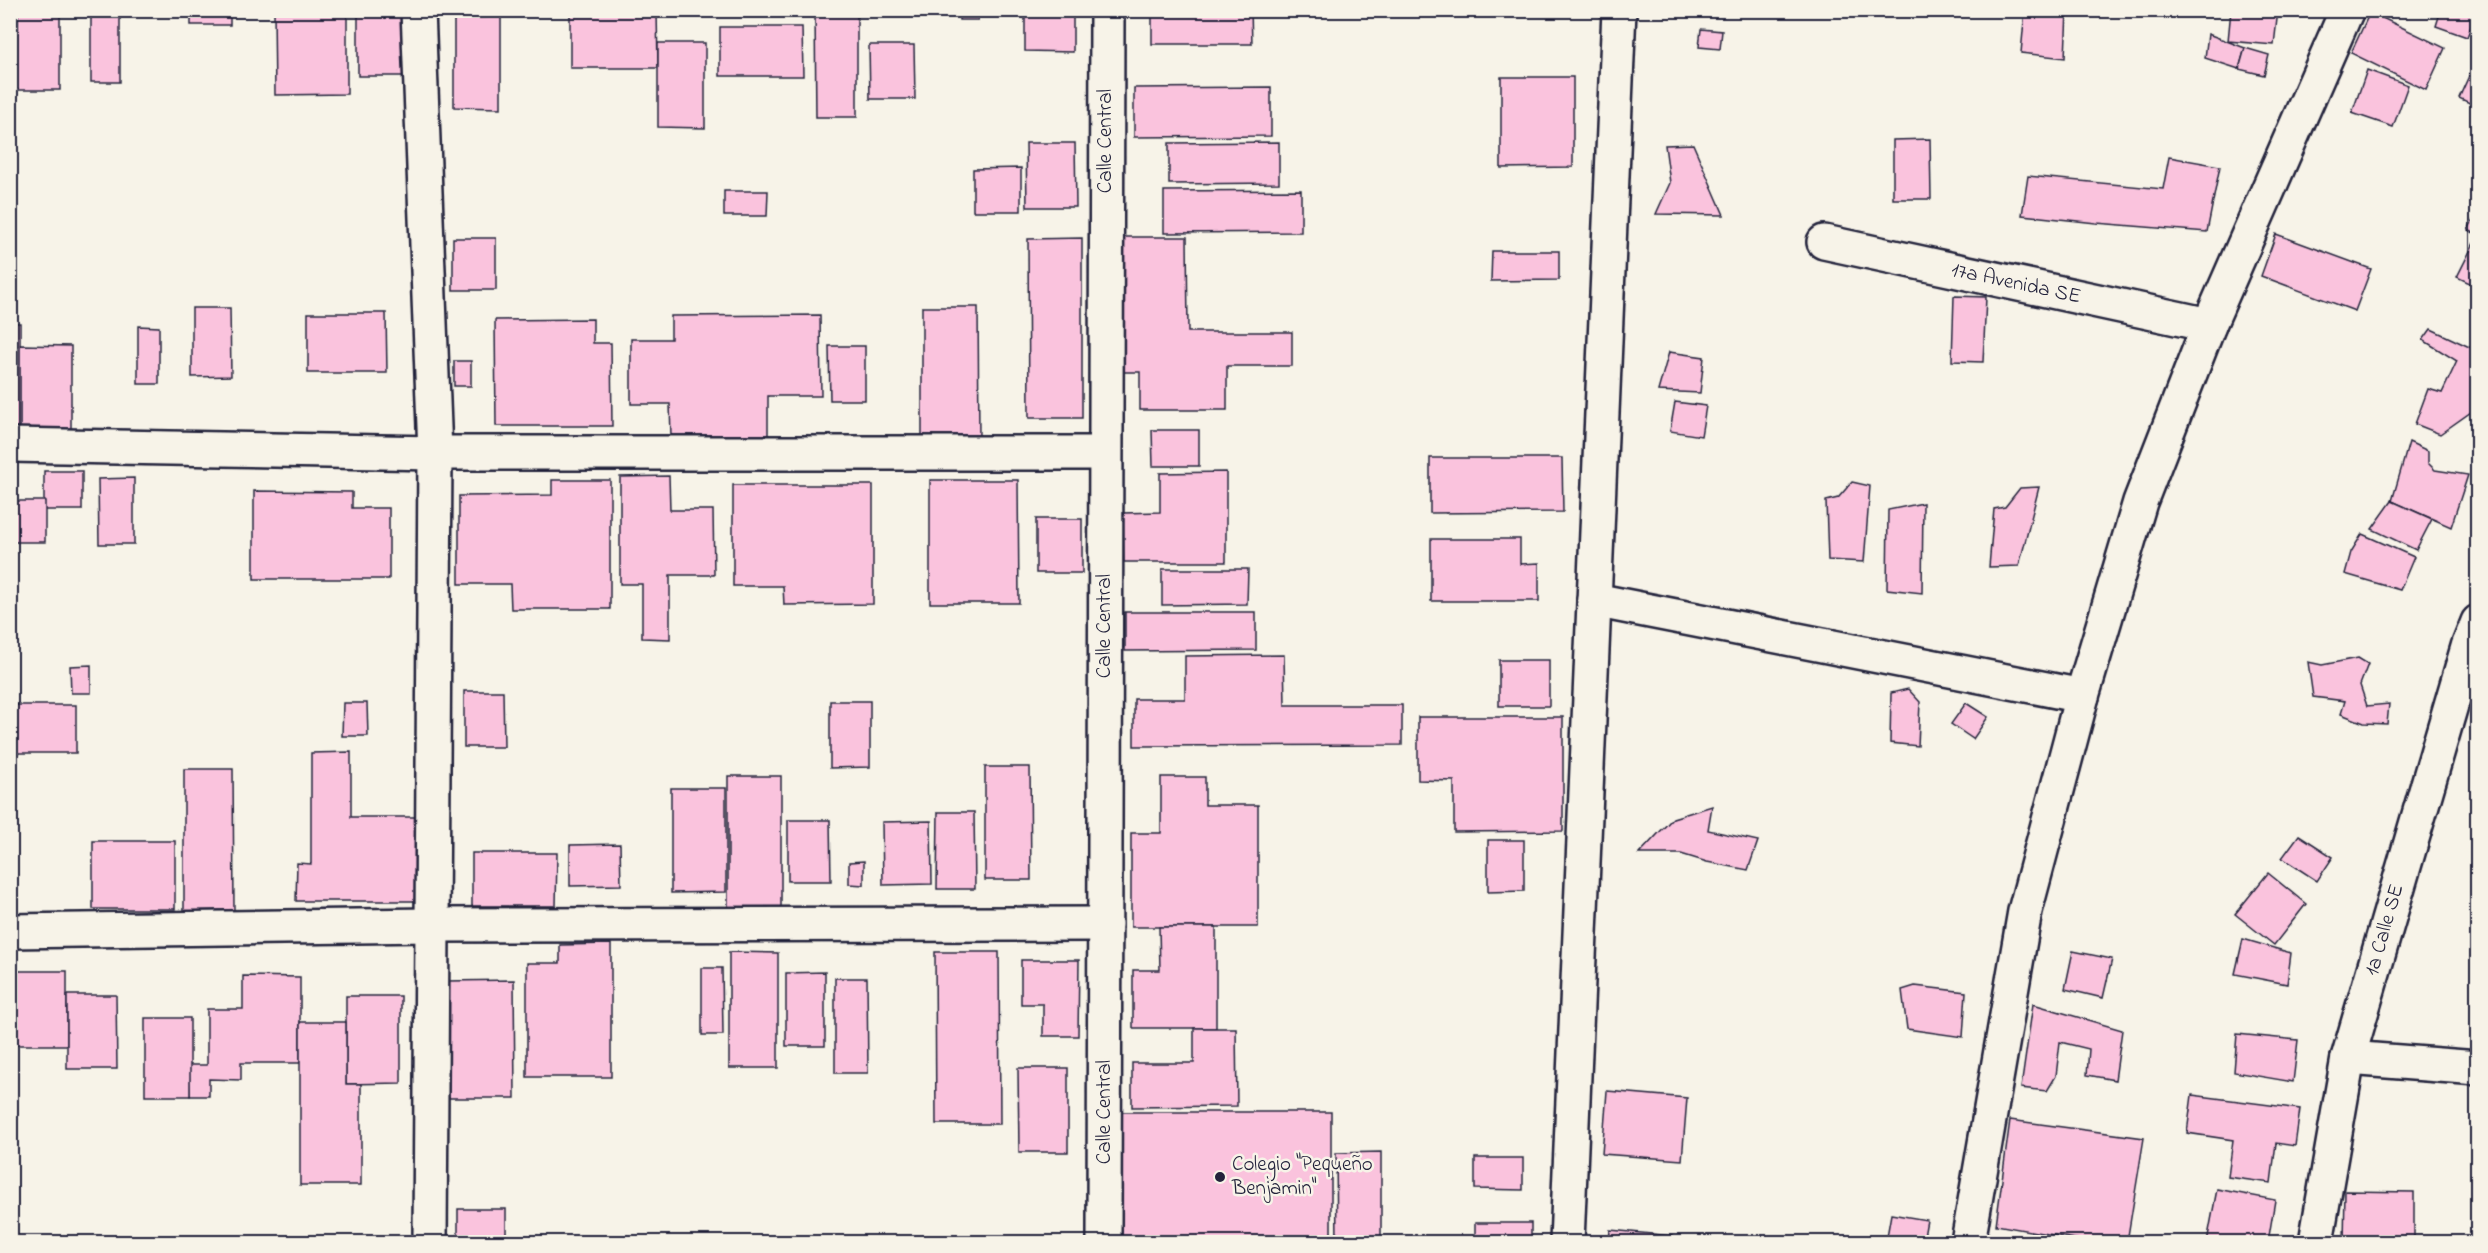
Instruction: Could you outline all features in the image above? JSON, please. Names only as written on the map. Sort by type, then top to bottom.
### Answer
[{"type":"street","points":[[418,10],[435,453],[430,925],[430,1242]]},
{"type":"street","name":"Calle Central","points":[[1104,1242],[1107,10]]},
{"type":"street","points":[[1567,1242],[1619,10]]},
{"type":"street","points":[[1968,1242],[2025,911],[2082,696],[2140,502],[2209,325],[2347,10]]},
{"type":"street","name":"17a Avenida SE","points":[[1824,242],[2209,325]]},
{"type":"street","points":[[10,445],[435,453],[1105,453]]},
{"type":"street","points":[[1594,600],[2082,696]]},
{"type":"street","name":"1a Calle SE","points":[[2316,1242],[2348,1059],[2474,639]]},
{"type":"street","points":[[10,931],[430,925],[1106,924]]},
{"type":"street","points":[[2348,1059],[2478,1068]]},
{"type":"building","points":[[18,10],[60,10],[60,90],[10,90],[10,29],[18,29]]},
{"type":"building","points":[[191,10],[230,10],[230,25],[191,25]]},
{"type":"building","points":[[274,10],[347,10],[347,94],[275,95]]},
{"type":"building","points":[[815,10],[857,10],[857,117],[816,117]]},
{"type":"building","points":[[959,10],[977,10],[978,20],[959,20]]},
{"type":"building","points":[[1025,10],[1073,10],[1073,52],[1025,51]]},
{"type":"building","points":[[1152,10],[1251,10],[1252,44],[1152,44]]},
{"type":"building","points":[[2025,10],[2067,10],[2065,58],[2021,53]]},
{"type":"building","points":[[2231,10],[2278,10],[2274,45],[2228,41]]},
{"type":"building","points":[[2441,10],[2462,10],[2475,16],[2467,37],[2436,26]]},
{"type":"building","points":[[657,11],[658,68],[570,68],[570,12]]},
{"type":"building","points":[[91,12],[120,12],[120,82],[91,82]]},
{"type":"building","points":[[2370,12],[2445,48],[2426,90],[2351,53]]},
{"type":"building","points":[[404,14],[404,76],[358,76],[358,15]]},
{"type":"building","points":[[501,17],[501,108],[454,107],[454,18]]},
{"type":"building","points":[[720,27],[802,27],[803,76],[720,76]]},
{"type":"building","points":[[1701,29],[1722,31],[1720,49],[1699,47]]},
{"type":"building","points":[[2208,34],[2245,48],[2239,69],[2205,58]]},
{"type":"building","points":[[658,43],[705,43],[705,128],[658,127]]},
{"type":"building","points":[[869,45],[914,45],[915,99],[870,99]]},
{"type":"building","points":[[2245,48],[2269,55],[2264,75],[2239,69]]},
{"type":"building","points":[[2478,56],[2478,107],[2459,98]]},
{"type":"building","points":[[2367,70],[2408,85],[2393,127],[2352,113]]},
{"type":"building","points":[[1501,77],[1573,77],[1573,167],[1501,168]]},
{"type":"building","points":[[1271,87],[1271,136],[1134,137],[1134,88]]},
{"type":"building","points":[[1930,139],[1931,199],[1893,199],[1893,140]]},
{"type":"building","points":[[1279,142],[1279,183],[1169,184],[1169,143]]},
{"type":"building","points":[[1026,143],[1075,143],[1076,207],[1027,207]]},
{"type":"building","points":[[1693,144],[1724,215],[1656,214],[1670,183],[1665,145]]},
{"type":"building","points":[[2169,157],[2220,166],[2207,232],[2022,215],[2028,176],[2163,189]]},
{"type":"building","points":[[1021,168],[1021,211],[973,211],[973,169]]},
{"type":"building","points":[[1301,190],[1301,232],[1164,233],[1164,191]]},
{"type":"building","points":[[724,191],[768,191],[767,216],[724,216]]},
{"type":"building","points":[[2478,211],[2478,235],[2468,230]]},
{"type":"building","points":[[2276,234],[2371,269],[2355,311],[2261,276]]},
{"type":"building","points":[[1124,237],[1187,237],[1188,332],[1292,332],[1292,366],[1227,366],[1227,410],[1140,410],[1140,372],[1124,372]]},
{"type":"building","points":[[453,238],[496,238],[496,290],[453,290]]},
{"type":"building","points":[[1082,238],[1082,418],[1029,418],[1028,239]]},
{"type":"building","points":[[2474,243],[2478,245],[2478,287],[2457,277]]},
{"type":"building","points":[[1492,251],[1559,251],[1559,280],[1491,281]]},
{"type":"building","points":[[1954,296],[1986,297],[1983,362],[1952,361]]},
{"type":"building","points":[[922,307],[978,307],[979,439],[922,438]]},
{"type":"building","points":[[192,308],[230,308],[231,376],[192,377]]},
{"type":"building","points":[[308,313],[386,313],[387,373],[308,373]]},
{"type":"building","points":[[820,315],[821,396],[768,396],[768,436],[671,436],[670,404],[631,404],[631,339],[671,339],[671,316]]},
{"type":"building","points":[[593,319],[593,343],[611,343],[612,426],[496,426],[495,320]]},
{"type":"building","points":[[10,323],[20,323],[20,440],[10,440]]},
{"type":"building","points":[[138,326],[159,327],[159,384],[138,384]]},
{"type":"building","points":[[2431,329],[2478,351],[2478,363],[2473,377],[2478,378],[2478,407],[2440,434],[2415,424],[2428,389],[2442,393],[2457,361],[2423,340]]},
{"type":"building","points":[[20,345],[71,346],[71,440],[20,440]]},
{"type":"building","points":[[829,346],[865,346],[865,400],[830,400]]},
{"type":"building","points":[[1669,352],[1704,357],[1700,393],[1658,391]]},
{"type":"building","points":[[454,361],[471,361],[471,386],[454,386]]},
{"type":"building","points":[[1675,402],[1706,406],[1701,436],[1670,431]]},
{"type":"building","points":[[1152,430],[1199,430],[1199,466],[1153,466]]},
{"type":"building","points":[[2409,442],[2428,451],[2428,463],[2435,470],[2468,475],[2451,527],[2392,501]]},
{"type":"building","points":[[1430,458],[1562,458],[1563,512],[1430,513]]},
{"type":"building","points":[[44,471],[82,471],[82,510],[44,510]]},
{"type":"building","points":[[1226,472],[1226,562],[1124,562],[1123,513],[1160,512],[1160,473]]},
{"type":"building","points":[[669,476],[670,510],[713,510],[714,575],[670,575],[670,639],[642,638],[642,584],[620,584],[620,477]]},
{"type":"building","points":[[134,478],[134,544],[99,544],[98,479]]},
{"type":"building","points":[[552,480],[610,480],[610,609],[511,609],[510,584],[459,584],[459,496],[552,495]]},
{"type":"building","points":[[930,480],[1018,480],[1019,603],[930,603]]},
{"type":"building","points":[[1852,482],[1870,486],[1864,562],[1828,560],[1826,501],[1838,498]]},
{"type":"building","points":[[733,485],[873,485],[873,604],[784,605],[783,586],[733,586]]},
{"type":"building","points":[[2039,487],[2019,566],[1989,567],[1994,509],[2005,507],[2020,488]]},
{"type":"building","points":[[254,491],[352,492],[352,508],[389,508],[389,579],[254,579]]},
{"type":"building","points":[[10,501],[45,501],[45,542],[10,542]]},
{"type":"building","points":[[2392,501],[2432,519],[2416,550],[2372,529]]},
{"type":"building","points":[[1923,503],[1922,593],[1887,589],[1888,510]]},
{"type":"building","points":[[1036,519],[1082,519],[1082,573],[1036,573]]},
{"type":"building","points":[[2362,534],[2414,557],[2400,590],[2345,574],[2351,552]]},
{"type":"building","points":[[1431,539],[1520,539],[1520,564],[1539,563],[1539,601],[1431,601]]},
{"type":"building","points":[[1162,569],[1248,569],[1247,604],[1162,605]]},
{"type":"building","points":[[1125,612],[1256,612],[1256,650],[1125,651]]},
{"type":"building","points":[[1284,655],[1285,705],[1402,705],[1402,745],[1134,746],[1134,699],[1185,699],[1185,656]]},
{"type":"building","points":[[2358,658],[2368,664],[2360,685],[2367,706],[2389,704],[2387,724],[2364,723],[2341,714],[2345,701],[2313,697],[2308,662],[2322,665]]},
{"type":"building","points":[[1499,660],[1549,660],[1549,706],[1499,706]]},
{"type":"building","points":[[91,665],[91,693],[71,693],[70,666]]},
{"type":"building","points":[[1908,689],[1920,702],[1918,746],[1890,743],[1891,693]]},
{"type":"building","points":[[464,691],[503,691],[504,747],[464,747]]},
{"type":"building","points":[[830,701],[870,701],[870,767],[830,768]]},
{"type":"building","points":[[343,703],[367,703],[368,736],[342,736]]},
{"type":"building","points":[[1966,703],[1988,717],[1973,739],[1951,724]]},
{"type":"building","points":[[10,705],[76,705],[76,753],[10,753]]},
{"type":"building","points":[[1418,717],[1563,717],[1563,831],[1454,832],[1454,781],[1418,780]]},
{"type":"building","points":[[351,752],[351,817],[416,817],[417,901],[296,901],[297,863],[311,864],[311,753]]},
{"type":"building","points":[[985,767],[1030,767],[1031,880],[985,880]]},
{"type":"building","points":[[184,769],[233,769],[234,910],[184,911]]},
{"type":"building","points":[[728,776],[781,776],[781,912],[728,913]]},
{"type":"building","points":[[1161,777],[1205,777],[1205,805],[1258,805],[1258,927],[1131,927],[1131,833],[1161,833]]},
{"type":"building","points":[[671,788],[726,788],[726,892],[671,893]]},
{"type":"building","points":[[1712,806],[1708,830],[1758,841],[1748,870],[1681,854],[1639,854],[1673,818]]},
{"type":"building","points":[[938,812],[974,812],[975,889],[937,889]]},
{"type":"building","points":[[788,820],[830,820],[831,881],[788,881]]},
{"type":"building","points":[[931,821],[932,884],[883,885],[882,822]]},
{"type":"building","points":[[2299,835],[2333,857],[2317,881],[2282,858]]},
{"type":"building","points":[[1488,840],[1524,840],[1524,891],[1488,892]]},
{"type":"building","points":[[93,841],[175,841],[175,909],[93,909]]},
{"type":"building","points":[[620,844],[621,885],[570,886],[570,845]]},
{"type":"building","points":[[472,853],[557,853],[556,906],[472,906]]},
{"type":"building","points":[[864,861],[864,885],[849,884],[849,862]]},
{"type":"building","points":[[2268,873],[2306,904],[2274,945],[2235,914]]},
{"type":"building","points":[[1159,927],[1216,927],[1216,1028],[1133,1028],[1133,970],[1160,970]]},
{"type":"building","points":[[2243,939],[2291,953],[2287,984],[2235,974]]},
{"type":"building","points":[[611,944],[611,1077],[527,1077],[527,963],[560,963],[560,945]]},
{"type":"building","points":[[2073,951],[2112,959],[2103,998],[2065,989]]},
{"type":"building","points":[[729,952],[778,953],[778,1068],[729,1068]]},
{"type":"building","points":[[935,952],[999,952],[1000,1124],[936,1124]]},
{"type":"building","points":[[1021,960],[1079,960],[1078,1036],[1043,1036],[1043,1004],[1021,1004]]},
{"type":"building","points":[[702,968],[722,968],[723,1035],[702,1035]]},
{"type":"building","points":[[10,971],[67,971],[67,1045],[10,1045]]},
{"type":"building","points":[[825,972],[825,1046],[786,1046],[786,973]]},
{"type":"building","points":[[243,976],[300,977],[300,1063],[241,1063],[241,1080],[209,1079],[209,1096],[190,1096],[189,1065],[207,1065],[207,1009],[243,1009]]},
{"type":"building","points":[[835,978],[867,978],[868,1073],[835,1073]]},
{"type":"building","points":[[514,980],[515,1098],[447,1098],[447,981]]},
{"type":"building","points":[[1915,986],[1966,992],[1963,1037],[1907,1029],[1902,990]]},
{"type":"building","points":[[67,995],[116,995],[117,1069],[67,1069]]},
{"type":"building","points":[[346,996],[401,996],[401,1083],[346,1084]]},
{"type":"building","points":[[2033,1004],[2122,1030],[2115,1080],[2087,1075],[2089,1049],[2060,1042],[2056,1076],[2047,1091],[2021,1088]]},
{"type":"building","points":[[145,1018],[190,1018],[190,1096],[145,1096]]},
{"type":"building","points":[[300,1022],[346,1022],[346,1084],[361,1084],[361,1185],[300,1185]]},
{"type":"building","points":[[1194,1028],[1236,1028],[1237,1106],[1132,1107],[1132,1063],[1194,1063]]},
{"type":"building","points":[[2237,1034],[2298,1040],[2293,1082],[2234,1072]]},
{"type":"building","points":[[1018,1068],[1068,1068],[1068,1152],[1019,1152]]},
{"type":"building","points":[[1607,1091],[1687,1098],[1682,1160],[1602,1154]]},
{"type":"building","points":[[2192,1095],[2300,1109],[2295,1146],[2276,1143],[2271,1183],[2228,1177],[2233,1140],[2187,1133]]},
{"type":"building","name":"Colegio \"Pequeño Benjamin\"","points":[[1108,1112],[1331,1112],[1331,1242],[1109,1242]]},
{"type":"building","points":[[2010,1120],[2144,1138],[2127,1242],[2092,1242],[1996,1225]]},
{"type":"building","points":[[1381,1152],[1381,1242],[1337,1242],[1336,1153]]},
{"type":"building","points":[[1475,1158],[1523,1158],[1523,1190],[1475,1189]]},
{"type":"building","points":[[2217,1189],[2275,1200],[2268,1242],[2207,1242]]},
{"type":"building","points":[[2345,1191],[2414,1192],[2414,1242],[2344,1242]]},
{"type":"building","points":[[458,1209],[506,1209],[506,1242],[458,1242]]},
{"type":"building","points":[[1891,1214],[1927,1220],[1923,1242],[1886,1242]]},
{"type":"building","points":[[1475,1223],[1531,1223],[1531,1242],[1475,1242]]},
{"type":"building","points":[[1610,1230],[1672,1236],[1672,1242],[1609,1242]]},
{"type":"place","name":"Colegio \"Pequeño Benjamin\"","points":[[1220,1177]]}]
